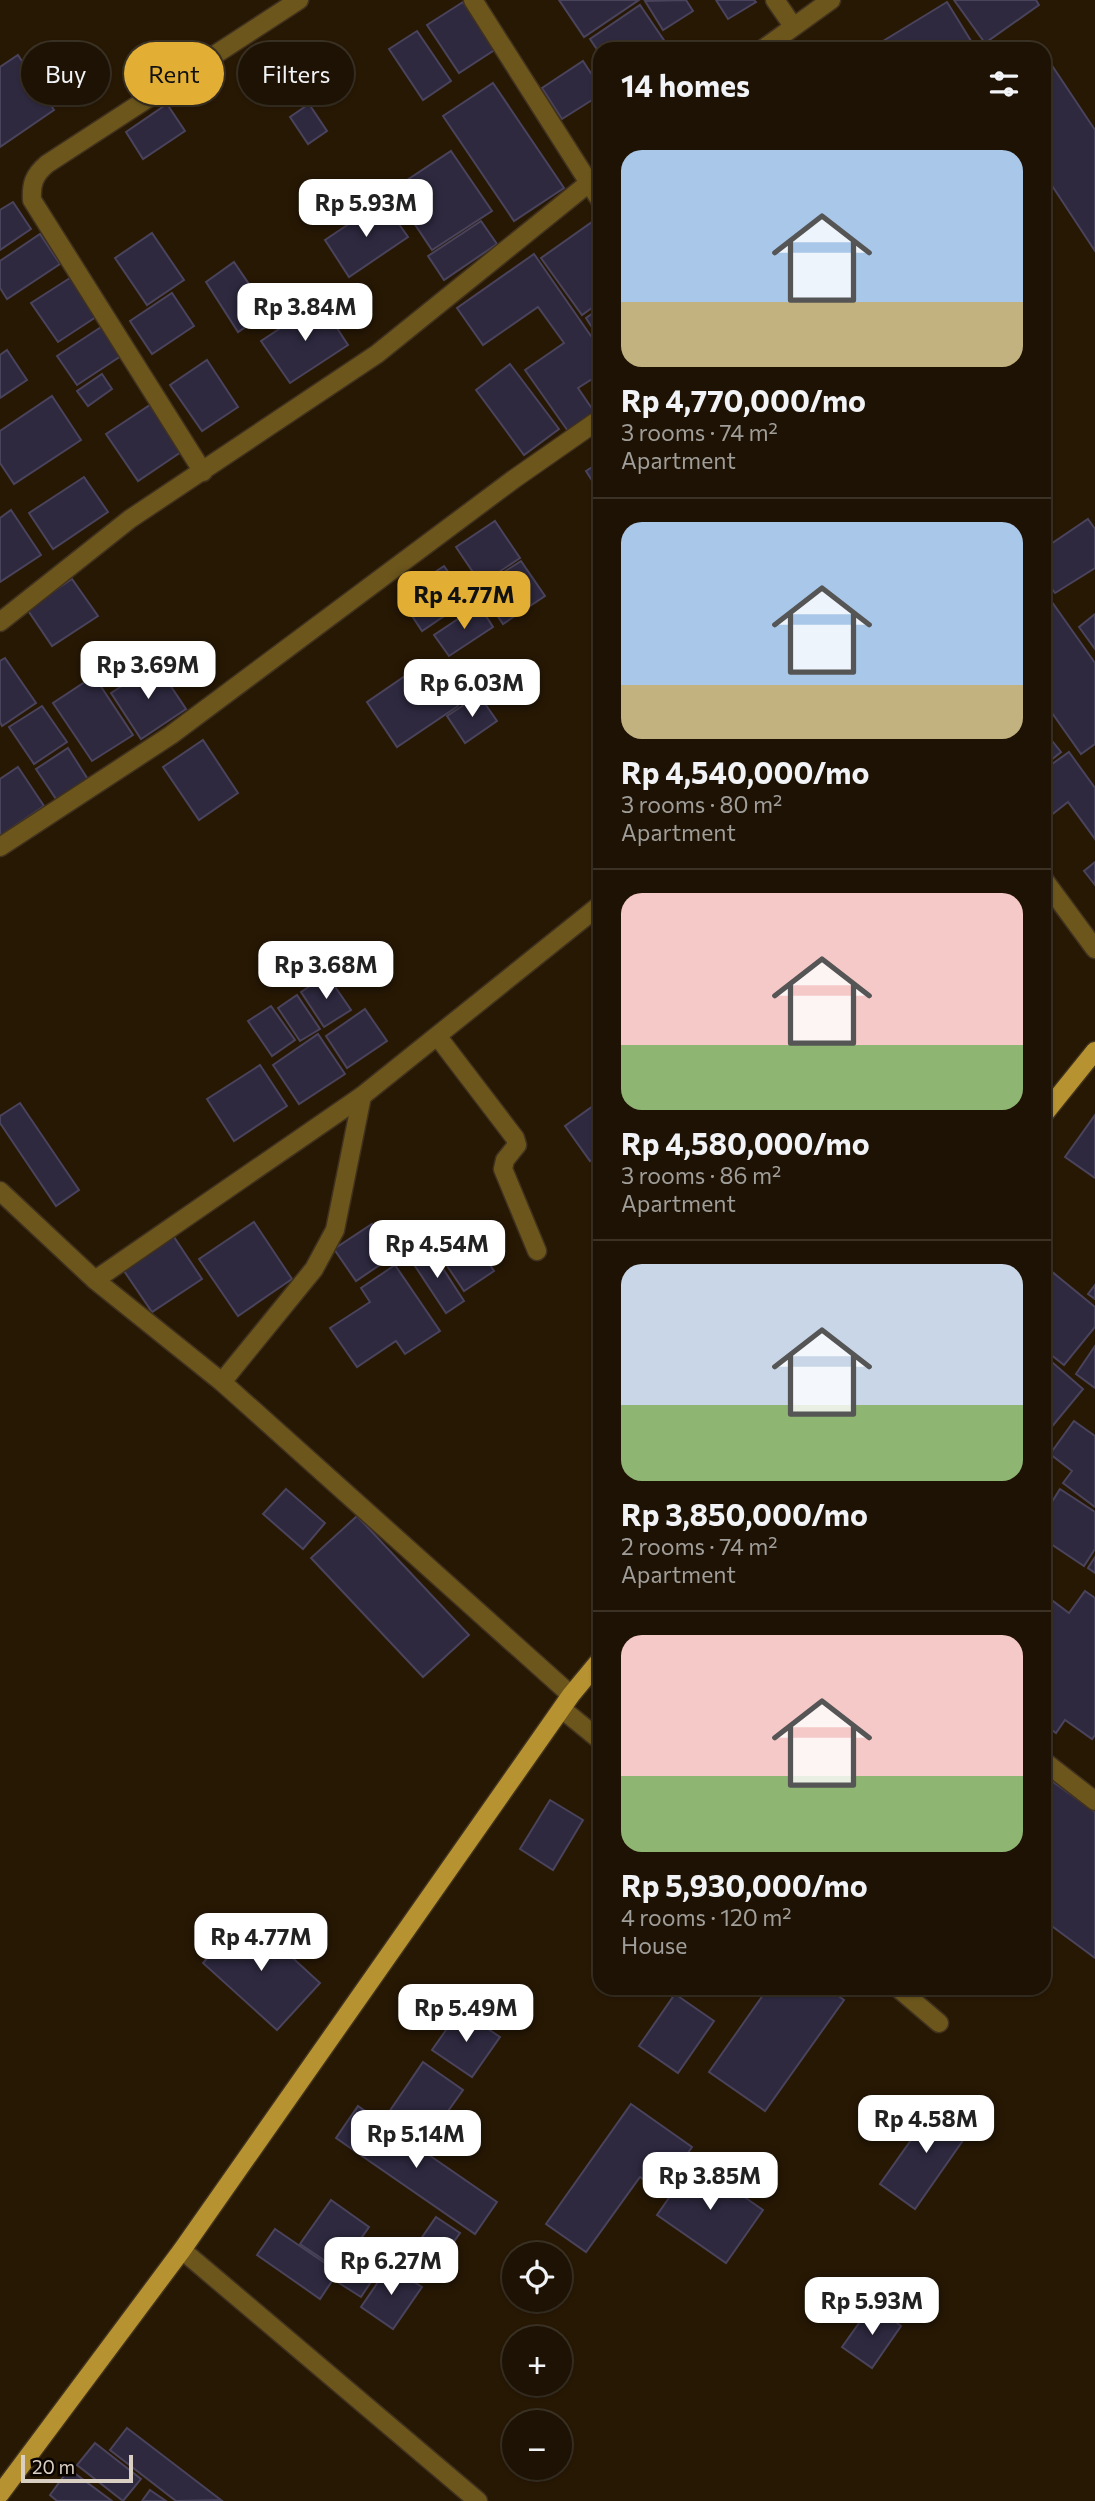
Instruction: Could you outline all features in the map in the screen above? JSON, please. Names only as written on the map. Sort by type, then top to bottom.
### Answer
[{"type":"main road","points":[[1051,1106],[1095,1051]]},
{"type":"main road","points":[[0,2494],[182,2250],[566,1702],[593,1669]]},
{"type":"street","points":[[203,472],[32,200],[33,181],[47,164],[299,0]]},
{"type":"street","points":[[473,0],[593,178]]},
{"type":"street","points":[[775,0],[793,26]]},
{"type":"street","points":[[772,42],[831,0]]},
{"type":"street","points":[[0,622],[130,519],[377,354],[593,180]]},
{"type":"street","points":[[0,848],[171,735],[503,487],[593,424]]},
{"type":"street","points":[[1051,889],[1095,949]]},
{"type":"street","points":[[95,1280],[362,1096],[593,911]]},
{"type":"street","points":[[438,1037],[516,1138],[517,1145],[505,1160],[503,1168],[537,1251]]},
{"type":"street","points":[[222,1382],[314,1269],[335,1230],[362,1096]]},
{"type":"street","points":[[0,1191],[95,1280],[222,1382],[566,1702],[593,1733]]},
{"type":"street","points":[[1051,1767],[1095,1801]]},
{"type":"street","points":[[906,1995],[939,2023]]},
{"type":"street","points":[[182,2250],[478,2501]]},
{"type":"building","points":[[559,0],[639,0],[584,37]]},
{"type":"building","points":[[686,0],[693,11],[663,30],[645,1]]},
{"type":"building","points":[[716,0],[754,0],[756,2],[728,19]]},
{"type":"building","points":[[954,0],[1036,0],[1039,5],[984,42]]},
{"type":"building","points":[[463,2],[496,49],[459,73],[427,25]]},
{"type":"building","points":[[947,2],[972,42],[881,42]]},
{"type":"building","points":[[640,5],[665,42],[593,44],[590,39]]},
{"type":"building","points":[[417,31],[451,81],[423,100],[389,49]]},
{"type":"building","points":[[18,55],[21,60],[21,105],[51,105],[54,110],[0,147],[0,67]]},
{"type":"building","points":[[583,61],[593,76],[593,99],[562,119],[542,88]]},
{"type":"building","points":[[1051,64],[1095,130],[1095,251],[1051,184]]},
{"type":"building","points":[[493,83],[564,188],[514,221],[443,116]]},
{"type":"building","points":[[166,105],[185,131],[143,159],[126,132]]},
{"type":"building","points":[[310,105],[327,131],[308,144],[290,117]]},
{"type":"building","points":[[451,151],[492,211],[432,250],[392,190]]},
{"type":"building","points":[[383,201],[408,237],[349,277],[325,240]]},
{"type":"building","points":[[13,202],[31,229],[0,250],[0,210]]},
{"type":"building","points":[[481,221],[497,244],[444,280],[428,256]]},
{"type":"building","points":[[592,222],[593,307],[582,315],[541,258]]},
{"type":"building","points":[[152,233],[184,280],[147,305],[115,258]]},
{"type":"building","points":[[40,234],[60,264],[7,299],[0,288],[0,261]]},
{"type":"building","points":[[534,254],[593,339],[593,378],[578,388],[593,410],[593,419],[570,434],[525,370],[564,343],[538,307],[483,345],[457,308]]},
{"type":"building","points":[[234,262],[268,312],[238,332],[206,282]]},
{"type":"building","points":[[73,276],[99,315],[58,342],[31,303]]},
{"type":"building","points":[[172,293],[194,326],[152,354],[130,321]]},
{"type":"building","points":[[320,302],[348,345],[290,383],[261,341]]},
{"type":"building","points":[[593,313],[593,329],[586,318]]},
{"type":"building","points":[[101,327],[121,356],[77,385],[57,356]]},
{"type":"building","points":[[7,350],[27,380],[0,398],[0,355]]},
{"type":"building","points":[[207,360],[238,407],[202,431],[170,385]]},
{"type":"building","points":[[510,364],[559,429],[524,455],[476,390]]},
{"type":"building","points":[[102,374],[112,389],[88,406],[77,391]]},
{"type":"building","points":[[52,396],[81,440],[14,484],[0,463],[0,431]]},
{"type":"building","points":[[153,403],[184,450],[138,481],[106,434]]},
{"type":"building","points":[[593,466],[593,482],[586,471]]},
{"type":"building","points":[[84,477],[108,512],[53,549],[29,513]]},
{"type":"building","points":[[11,510],[41,555],[0,582],[0,518]]},
{"type":"building","points":[[1088,519],[1095,529],[1095,568],[1055,593],[1051,587],[1051,544]]},
{"type":"building","points":[[495,521],[520,558],[481,584],[456,547]]},
{"type":"building","points":[[521,561],[545,596],[503,624],[479,588]]},
{"type":"building","points":[[444,566],[468,600],[422,631],[399,596]]},
{"type":"building","points":[[72,579],[98,616],[52,646],[27,609]]},
{"type":"building","points":[[1051,603],[1095,663],[1095,744],[1081,754],[1051,712]]},
{"type":"building","points":[[479,605],[493,627],[449,656],[434,635]]},
{"type":"building","points":[[1095,614],[1095,649],[1079,627]]},
{"type":"building","points":[[5,658],[36,703],[2,726],[0,661]]},
{"type":"building","points":[[427,661],[458,706],[397,747],[367,702]]},
{"type":"building","points":[[156,664],[186,709],[141,739],[111,693]]},
{"type":"building","points":[[94,676],[133,735],[92,761],[53,703]]},
{"type":"building","points":[[479,695],[497,721],[465,743],[447,716]]},
{"type":"building","points":[[42,706],[67,742],[34,764],[9,727]]},
{"type":"building","points":[[203,740],[238,793],[199,820],[163,767]]},
{"type":"building","points":[[1051,740],[1061,752],[1051,760]]},
{"type":"building","points":[[68,748],[89,781],[58,802],[36,769]]},
{"type":"building","points":[[1069,752],[1095,788],[1095,839],[1068,802],[1051,815],[1051,765]]},
{"type":"building","points":[[18,767],[44,806],[0,836],[0,779]]},
{"type":"building","points":[[1095,862],[1095,885],[1084,871]]},
{"type":"building","points":[[327,975],[351,1010],[324,1027],[301,992]]},
{"type":"building","points":[[297,995],[320,1029],[300,1041],[278,1008]]},
{"type":"building","points":[[271,1006],[295,1040],[272,1056],[248,1021]]},
{"type":"building","points":[[365,1009],[387,1041],[347,1068],[326,1036]]},
{"type":"building","points":[[318,1034],[345,1074],[299,1104],[273,1065]]},
{"type":"building","points":[[260,1065],[287,1106],[234,1141],[207,1099]]},
{"type":"building","points":[[20,1103],[79,1190],[56,1206],[0,1123],[0,1116]]},
{"type":"building","points":[[593,1106],[593,1159],[590,1161],[565,1126]]},
{"type":"building","points":[[1095,1115],[1095,1178],[1065,1157]]},
{"type":"building","points":[[254,1222],[292,1279],[238,1316],[199,1259]]},
{"type":"building","points":[[372,1224],[393,1256],[356,1281],[334,1249]]},
{"type":"building","points":[[465,1228],[494,1271],[464,1291],[435,1248]]},
{"type":"building","points":[[172,1234],[202,1279],[152,1312],[122,1268]]},
{"type":"building","points":[[429,1247],[464,1301],[446,1313],[411,1260]]},
{"type":"building","points":[[395,1265],[440,1331],[405,1354],[396,1341],[357,1367],[330,1328],[370,1302],[361,1288]]},
{"type":"building","points":[[1051,1271],[1095,1307],[1095,1327],[1064,1365],[1051,1355]]},
{"type":"building","points":[[1095,1285],[1095,1299],[1088,1294]]},
{"type":"building","points":[[1095,1346],[1095,1388],[1076,1374]]},
{"type":"building","points":[[1051,1361],[1083,1389],[1051,1428]]},
{"type":"building","points":[[1074,1421],[1095,1436],[1095,1507],[1063,1483],[1072,1471],[1051,1453]]},
{"type":"building","points":[[286,1489],[325,1523],[303,1549],[263,1514]]},
{"type":"building","points":[[1060,1489],[1095,1512],[1095,1549],[1084,1566],[1051,1544],[1051,1503]]},
{"type":"building","points":[[357,1516],[469,1635],[423,1677],[311,1558]]},
{"type":"building","points":[[1095,1557],[1095,1573],[1088,1568]]},
{"type":"building","points":[[1085,1591],[1095,1598],[1095,1735],[1092,1739],[1065,1720],[1056,1733],[1051,1729],[1051,1600],[1069,1613]]},
{"type":"building","points":[[1051,1780],[1095,1812],[1095,1958],[1051,1925]]},
{"type":"building","points":[[550,1800],[583,1820],[553,1870],[520,1849]]},
{"type":"building","points":[[246,1915],[320,1983],[277,2030],[203,1963]]},
{"type":"building","points":[[674,1995],[714,2021],[678,2073],[639,2046]]},
{"type":"building","points":[[763,1995],[837,1995],[844,2000],[765,2111],[709,2072]]},
{"type":"building","points":[[460,2010],[500,2037],[472,2077],[432,2050]]},
{"type":"building","points":[[423,2062],[463,2090],[426,2142],[387,2115]]},
{"type":"building","points":[[938,2102],[973,2126],[915,2209],[880,2184]]},
{"type":"building","points":[[631,2104],[692,2147],[661,2192],[640,2177],[586,2252],[546,2224]]},
{"type":"building","points":[[358,2106],[497,2202],[475,2234],[336,2138]]},
{"type":"building","points":[[694,2162],[763,2210],[726,2263],[657,2215]]},
{"type":"building","points":[[331,2200],[369,2227],[339,2270],[300,2244]]},
{"type":"building","points":[[436,2217],[460,2233],[426,2281],[403,2265]]},
{"type":"building","points":[[275,2229],[338,2272],[320,2299],[257,2255]]},
{"type":"building","points":[[365,2241],[388,2256],[361,2297],[339,2283]]},
{"type":"building","points":[[389,2266],[422,2287],[393,2329],[361,2307]]},
{"type":"building","points":[[872,2305],[901,2326],[872,2368],[842,2347]]},
{"type":"building","points":[[127,2428],[221,2500],[176,2501],[110,2450]]},
{"type":"building","points":[[95,2443],[141,2479],[123,2501],[77,2465]]},
{"type":"building","points":[[69,2469],[112,2501],[57,2501],[50,2495]]},
{"type":"building","points":[[150,2490],[166,2501],[142,2501]]}]
